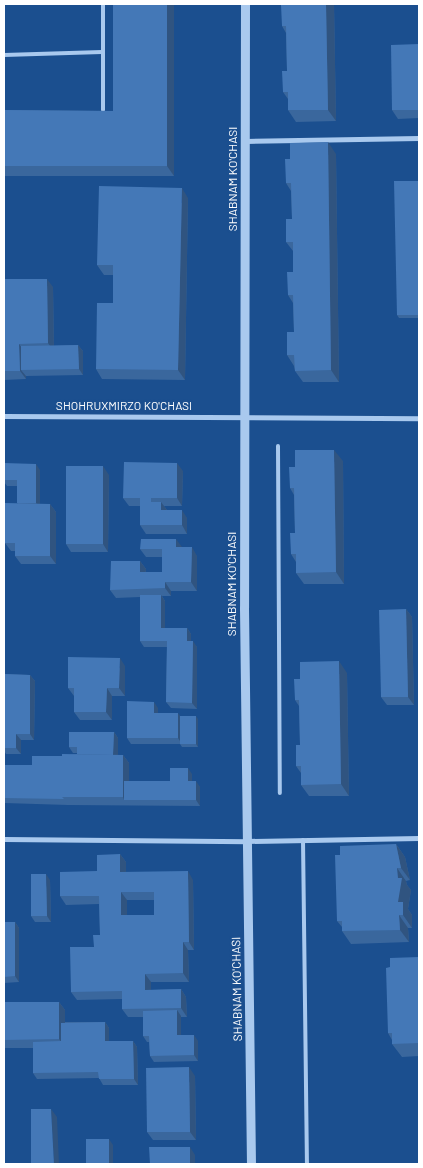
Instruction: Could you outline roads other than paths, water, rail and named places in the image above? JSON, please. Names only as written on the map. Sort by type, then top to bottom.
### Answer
[{"type":"street","name":"SHABNAM KO'CHASI","points":[[245,4],[246,141],[243,416],[251,1164]]},
{"type":"street","points":[[246,141],[419,138]]},
{"type":"street","name":"SHOHRUXMIRZO KO'CHASI","points":[[4,416],[243,416],[268,420],[419,418]]},
{"type":"street","points":[[4,839],[248,841],[419,838]]},
{"type":"lane","points":[[103,4],[103,110]]},
{"type":"lane","points":[[4,55],[102,52]]},
{"type":"lane","points":[[278,446],[280,793]]},
{"type":"lane","points":[[303,840],[307,1164]]}]
